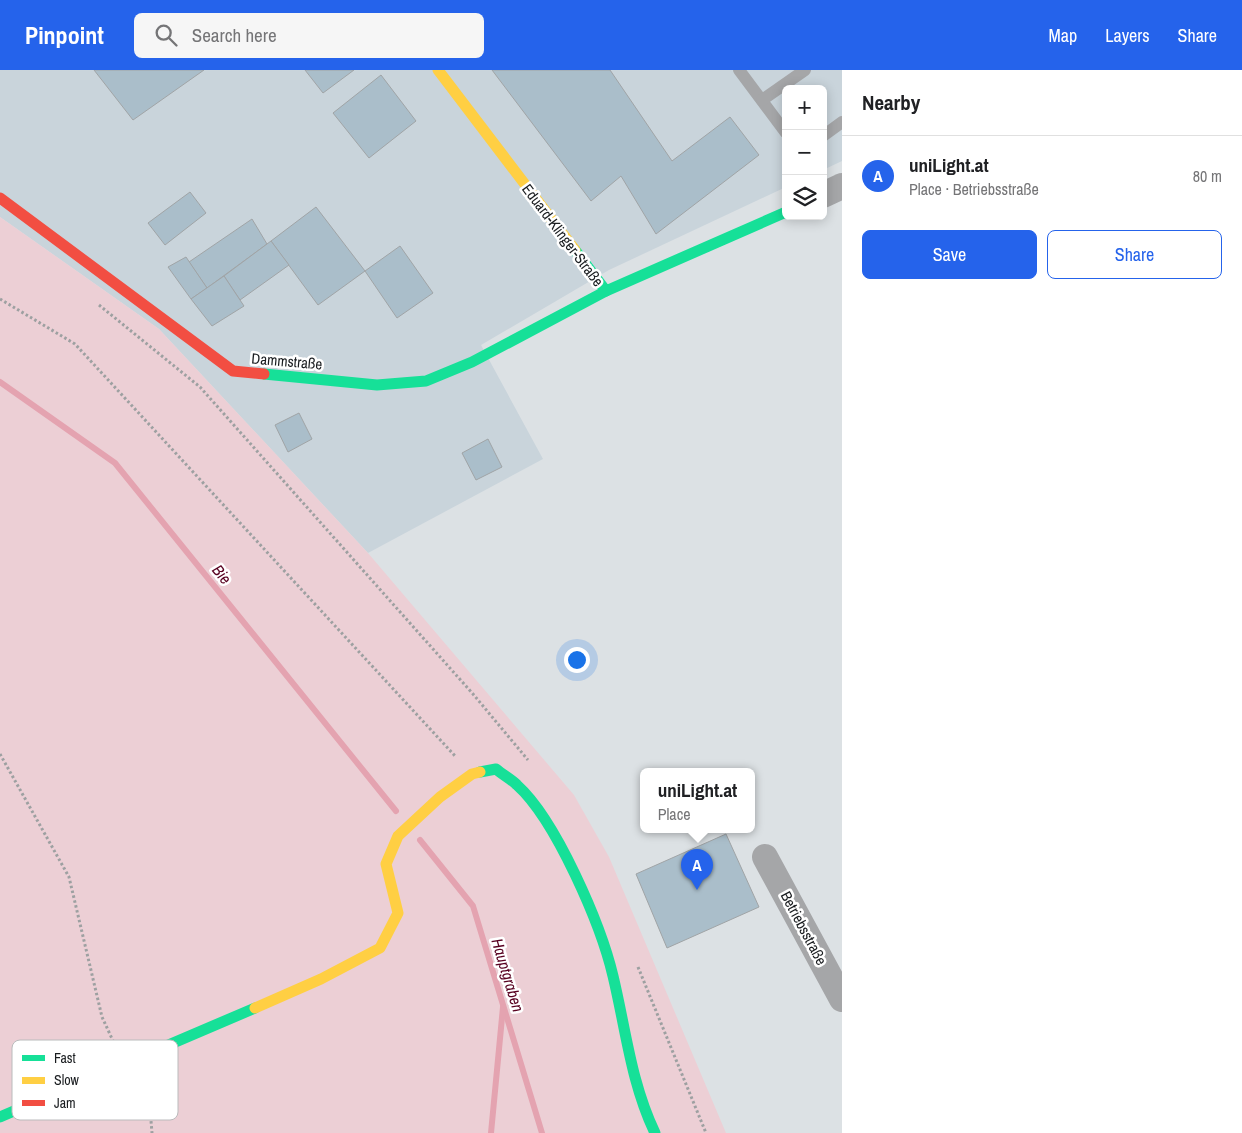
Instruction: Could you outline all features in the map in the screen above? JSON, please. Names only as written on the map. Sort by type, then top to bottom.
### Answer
[{"type":"street","name":"Eduard-Klinger-Straße","points":[[438,70],[606,291],[782,214]]},
{"type":"street","name":"Dammstraße","points":[[0,198],[233,371],[377,385],[426,381],[472,362],[606,291]]},
{"type":"street","points":[[178,1041],[321,979],[380,948],[398,913],[386,864],[398,836],[440,797],[472,774],[496,769],[518,786],[546,822],[586,900],[607,953],[633,1075],[655,1133]]},
{"type":"street","name":"Betriebsstraße","points":[[765,856],[842,999]]},
{"type":"street","points":[[0,1117],[12,1112]]},
{"type":"lane","points":[[739,70],[784,130]]},
{"type":"lane","points":[[762,100],[805,70]]},
{"type":"lane","points":[[827,133],[842,122]]},
{"type":"path","points":[[0,299],[75,344],[472,774]]},
{"type":"path","points":[[95,301],[200,387],[473,694],[532,765]]},
{"type":"path","points":[[0,754],[69,877],[102,1017],[113,1040]]},
{"type":"path","points":[[636,961],[706,1133]]},
{"type":"path","points":[[151,1120],[152,1133]]},
{"type":"shaded area","points":[[0,70],[842,70],[842,161],[827,168],[827,85],[782,85],[782,189],[609,270],[481,345],[543,459],[368,553],[159,329],[0,217]]},
{"type":"shaded area","points":[[0,217],[159,329],[368,553],[574,795],[609,857],[726,1133],[0,1133]]},
{"type":"building","points":[[94,70],[204,70],[133,120]]},
{"type":"building","points":[[305,70],[354,70],[323,93]]},
{"type":"building","points":[[492,70],[610,70],[672,161],[730,117],[759,155],[656,234],[621,176],[591,201]]},
{"type":"building","points":[[381,75],[416,121],[369,158],[333,113]]},
{"type":"building","points":[[190,192],[206,213],[165,245],[148,223]]},
{"type":"building","points":[[316,207],[365,271],[318,305],[271,241]]},
{"type":"building","points":[[252,219],[267,244],[207,288],[189,262]]},
{"type":"building","points":[[271,241],[289,265],[240,300],[224,276]]},
{"type":"building","points":[[400,246],[433,293],[397,318],[365,271]]},
{"type":"building","points":[[186,257],[207,288],[191,299],[168,267]]},
{"type":"building","points":[[224,276],[244,306],[212,326],[191,299]]},
{"type":"building","points":[[299,413],[312,439],[288,452],[275,425]]},
{"type":"building","points":[[488,439],[502,467],[476,480],[462,453]]},
{"type":"building","points":[[726,834],[759,907],[667,948],[636,874]]},
{"type":"waterway","name":"Bie","points":[[0,382],[115,463],[396,811]]},
{"type":"waterway","name":"Hauptgraben","points":[[420,840],[473,906],[542,1133]]},
{"type":"waterway","points":[[491,1133],[503,1007]]},
{"type":"traffic: fast","points":[[575,250],[606,291],[782,214]]},
{"type":"traffic: fast","points":[[264,374],[377,385],[426,381],[472,362],[606,291]]},
{"type":"traffic: fast","points":[[480,772],[496,769],[517,785],[532,801],[547,822],[575,874],[588,902],[607,955],[640,1095],[655,1133]]},
{"type":"traffic: fast","points":[[178,1041],[255,1008]]},
{"type":"traffic: fast","points":[[0,1117],[12,1112]]},
{"type":"traffic: slow","points":[[438,70],[575,250]]},
{"type":"traffic: slow","points":[[255,1008],[321,979],[380,948],[398,913],[386,864],[398,836],[440,797],[472,774],[480,772]]},
{"type":"traffic: jam","points":[[0,198],[233,371],[264,374]]},
{"type":"place","name":"uniLight.at","points":[[697,890]]}]
